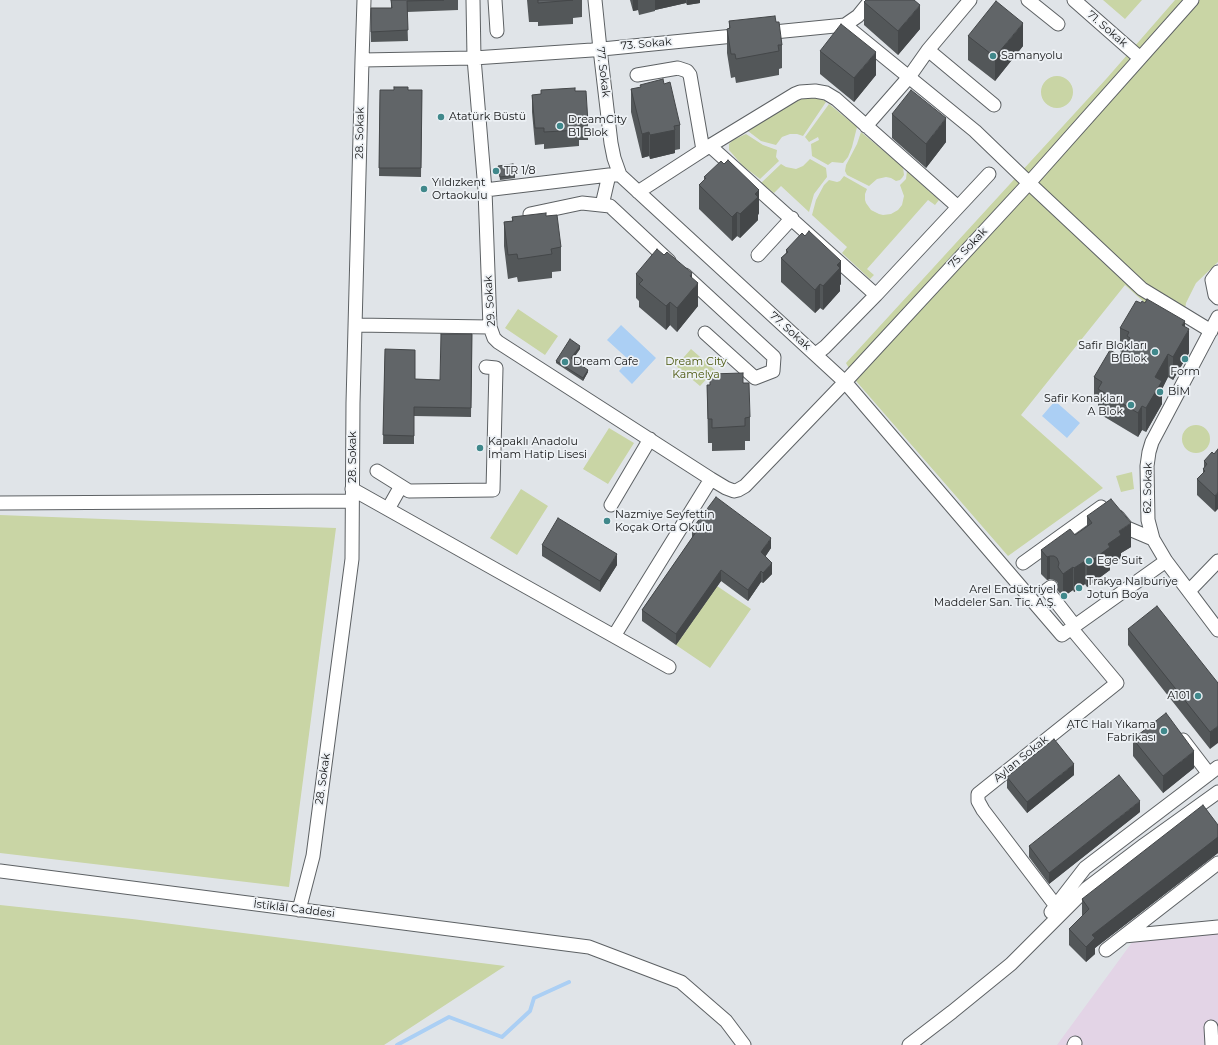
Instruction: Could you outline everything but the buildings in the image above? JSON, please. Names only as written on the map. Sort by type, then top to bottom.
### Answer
[{"type":"street","name":"28. Sokak","points":[[299,910],[313,856],[351,566],[355,325],[364,0]]},
{"type":"street","name":"29. Sokak","points":[[473,0],[474,58],[484,190],[490,327],[494,338],[711,479],[729,490],[738,490]]},
{"type":"street","points":[[496,0],[497,31]]},
{"type":"street","name":"77. Sokak","points":[[595,0],[614,158],[614,175],[638,192],[845,382],[1069,630]]},
{"type":"street","points":[[871,0],[858,16],[845,25],[974,131],[1142,289],[1211,331]]},
{"type":"street","points":[[866,126],[909,77],[928,50],[970,0]]},
{"type":"street","points":[[1028,0],[1058,24]]},
{"type":"street","name":"71. Sokak","points":[[1074,0],[1140,58]]},
{"type":"street","name":"75. Sokak","points":[[738,490],[745,486],[845,382],[1028,183],[1192,0]]},
{"type":"street","name":"73. Sokak","points":[[362,60],[474,58],[600,49],[845,25]]},
{"type":"street","points":[[928,50],[994,105]]},
{"type":"street","points":[[637,75],[678,68],[687,71],[690,75],[707,148],[792,218],[876,295]]},
{"type":"street","points":[[638,192],[795,94],[808,91],[821,91],[831,95],[958,207]]},
{"type":"street","points":[[816,354],[825,347],[876,295],[989,174]]},
{"type":"street","points":[[484,190],[614,175],[602,205]]},
{"type":"street","points":[[530,214],[582,203],[610,206],[774,356],[773,371],[755,378],[705,333]]},
{"type":"street","points":[[758,255],[792,218]]},
{"type":"street","points":[[1218,272],[1212,280],[1215,294],[1218,298]]},
{"type":"street","name":"62. Sokak","points":[[1218,317],[1152,442],[1149,452],[1148,466],[1148,520],[1153,539],[1166,561],[1218,630]]},
{"type":"street","points":[[355,325],[490,327]]},
{"type":"street","points":[[377,471],[409,491],[493,490],[496,368],[486,367]]},
{"type":"street","points":[[611,505],[650,439]]},
{"type":"street","points":[[614,636],[711,479]]},
{"type":"street","points":[[388,509],[401,486]]},
{"type":"street","points":[[0,502],[352,495],[388,509],[669,667]]},
{"type":"street","points":[[1023,563],[1106,504],[1128,528],[1153,539]]},
{"type":"street","points":[[1051,587],[1047,590],[1069,630],[1166,561]]},
{"type":"street","points":[[1189,591],[1218,561]]},
{"type":"street","name":"Aylan Sokak","points":[[1056,906],[983,810],[978,802],[978,794],[1117,683],[1069,630]]},
{"type":"street","points":[[1011,964],[1085,868],[1214,770],[1177,732]]},
{"type":"street","points":[[909,1045],[1011,964],[1086,889],[1218,792]]},
{"type":"street","points":[[1106,950],[1218,863]]},
{"type":"street","name":"İstiklâl Caddesi","points":[[0,871],[589,947],[681,982],[726,1022],[744,1045]]},
{"type":"street","points":[[1124,936],[1218,927]]},
{"type":"street","points":[[1211,1027],[1212,1045]]},
{"type":"shaded area","points":[[1218,932],[1218,1045],[1057,1045],[1133,941]]},
{"type":"green space","points":[[1103,0],[1142,0],[1125,19]]},
{"type":"green space","points":[[1175,0],[1218,0],[1218,262],[1196,283],[1186,303],[1181,335],[1125,285],[1021,415],[1103,488],[1008,556],[856,381],[846,363],[1107,78]]},
{"type":"green space","points":[[1054,76],[1060,76],[1070,83],[1073,92],[1072,98],[1066,105],[1060,108],[1054,108],[1044,101],[1041,95],[1041,89],[1048,79]]},
{"type":"green space","points":[[806,97],[820,97],[826,102],[803,136],[790,134],[782,137],[776,145],[761,141],[748,131],[795,101]]},
{"type":"green space","points":[[829,104],[857,127],[848,157],[843,163],[832,162],[828,165],[812,156],[811,144],[819,140],[818,137],[809,142],[805,137]]},
{"type":"green space","points":[[861,132],[903,167],[904,175],[900,180],[896,181],[886,177],[877,179],[869,186],[847,175],[845,171],[846,165],[857,144]]},
{"type":"green space","points":[[746,134],[763,145],[777,150],[776,157],[779,161],[760,179],[743,166],[729,150],[729,144],[733,140]]},
{"type":"green space","points":[[810,159],[826,168],[827,177],[814,194],[809,212],[781,186],[774,193],[761,183],[781,164],[786,167],[796,169],[803,166]]},
{"type":"green space","points":[[907,171],[939,200],[935,205],[928,200],[867,269],[874,275],[870,279],[842,253],[847,247],[812,215],[816,200],[824,185],[829,180],[837,182],[844,176],[867,189],[865,200],[871,210],[883,215],[891,214],[898,210],[902,205],[904,196],[900,185],[906,179]]},
{"type":"green space","points":[[518,309],[558,336],[545,355],[505,328]]},
{"type":"green space","name":"Dream City Kamelya","points":[[691,349],[715,370],[700,386],[676,366]]},
{"type":"green space","points":[[1196,425],[1206,429],[1210,439],[1206,449],[1196,453],[1186,449],[1182,439],[1186,429]]},
{"type":"green space","points":[[609,428],[634,443],[608,484],[583,469]]},
{"type":"green space","points":[[1132,472],[1134,489],[1121,492],[1116,476]]},
{"type":"green space","points":[[521,489],[548,506],[517,555],[490,538]]},
{"type":"green space","points":[[0,515],[336,528],[289,887],[0,853]]},
{"type":"green space","points":[[717,586],[751,609],[710,668],[676,645]]},
{"type":"green space","points":[[0,905],[132,919],[505,966],[384,1045],[0,1045]]},
{"type":"water","points":[[621,325],[656,358],[632,384],[619,371],[629,360],[607,340]]},
{"type":"water","points":[[1055,401],[1080,423],[1067,438],[1042,416]]},
{"type":"waterway","points":[[397,1045],[449,1017],[502,1037],[530,1011],[534,998],[569,982]]},
{"type":"place","name":"Samanyolu","points":[[993,56]]},
{"type":"place","name":"Atatürk Büstü","points":[[441,117]]},
{"type":"place","name":"DreamCity B1 Blok","points":[[560,126]]},
{"type":"place","name":"TR 1/8","points":[[496,171]]},
{"type":"place","name":"Yıldızkent Ortaokulu","points":[[424,189]]},
{"type":"place","name":"Safir Blokları B Blok","points":[[1155,352]]},
{"type":"place","name":"Form","points":[[1185,359]]},
{"type":"place","name":"Dream Cafe","points":[[565,362]]},
{"type":"place","name":"BİM","points":[[1160,392]]},
{"type":"place","name":"Safir Konakları A Blok","points":[[1131,405]]},
{"type":"place","name":"Kapaklı Anadolu İmam Hatip Lisesi","points":[[480,448]]},
{"type":"place","name":"Nazmiye Seyfettin Koçak Orta Okulu","points":[[607,521]]},
{"type":"place","name":"Ege Suit","points":[[1089,561]]},
{"type":"place","name":"Trakya Nalburiye Jotun Boya","points":[[1079,588]]},
{"type":"place","name":"Arel Endüstriyel Maddeler San. Tic. A.Ş.","points":[[1064,596]]},
{"type":"place","name":"A101","points":[[1198,696]]},
{"type":"place","name":"ATC Halı Yıkama Fabrikası","points":[[1164,731]]}]
